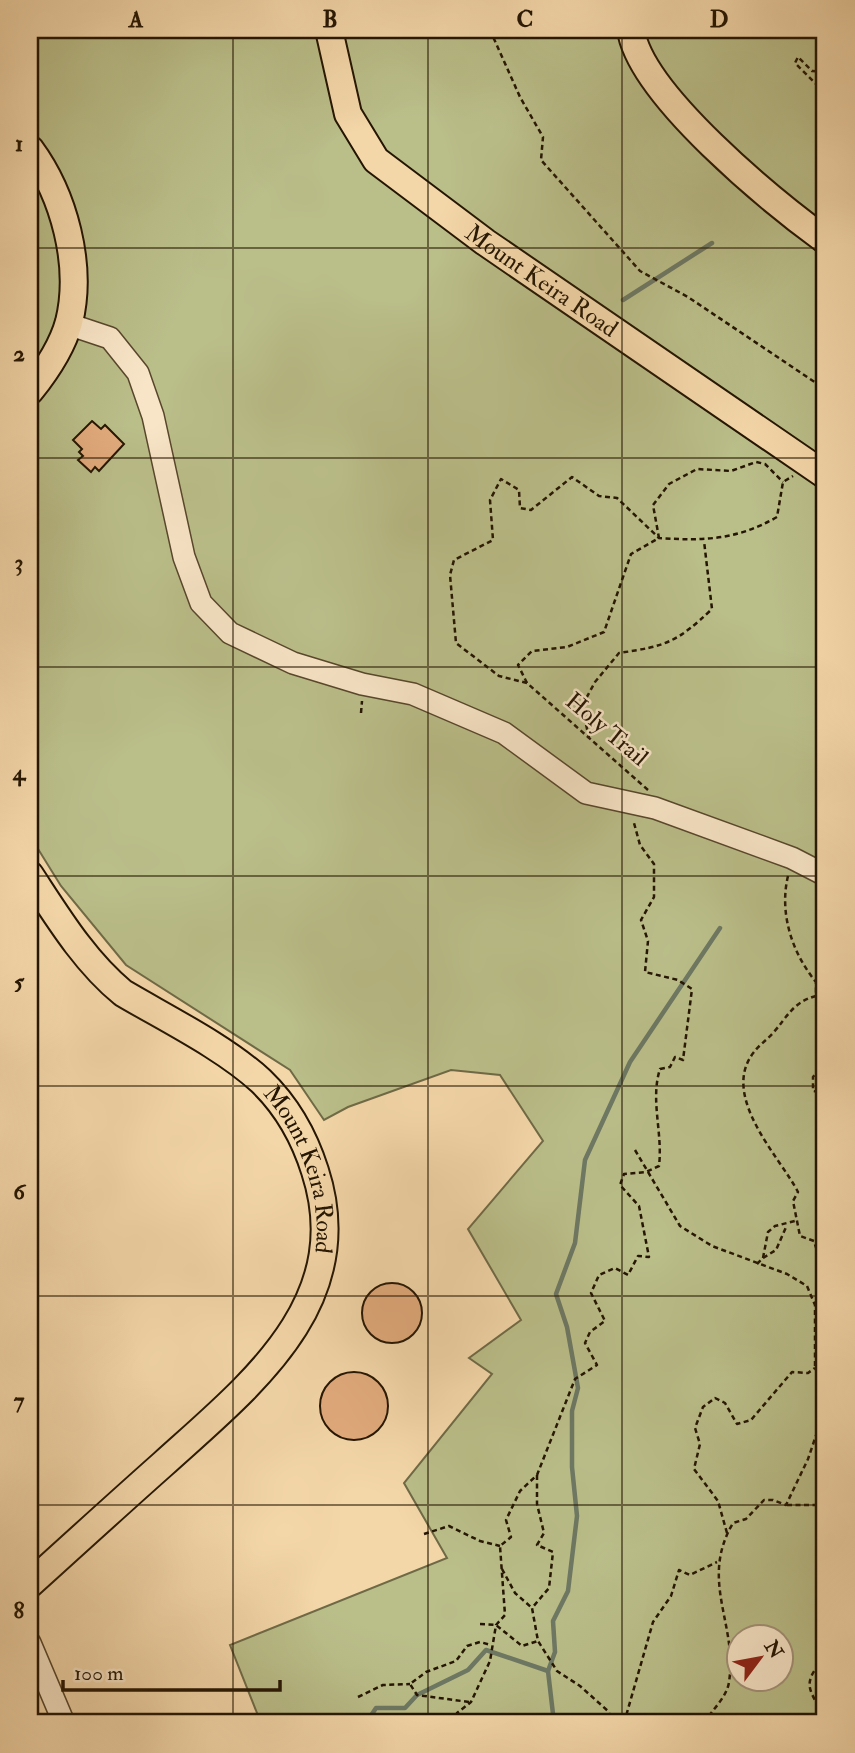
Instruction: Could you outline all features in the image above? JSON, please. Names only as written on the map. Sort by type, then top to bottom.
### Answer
[{"type":"main road","name":"Mount Keira Road","points":[[329,30],[348,114],[376,160],[485,242],[818,469]]},
{"type":"main road","points":[[631,30],[633,41],[651,78],[692,122],[779,206],[825,240]]},
{"type":"main road","points":[[30,149],[40,163],[65,223],[74,281],[68,324],[51,364],[30,391]]},
{"type":"main road","name":"Mount Keira Road","points":[[30,875],[80,949],[108,981],[123,993],[246,1068],[277,1099],[299,1129],[311,1158],[321,1189],[324,1239],[315,1289],[302,1315],[274,1358],[215,1417],[30,1584]]},
{"type":"street","points":[[68,324],[110,338],[138,373],[153,416],[184,557],[201,603],[230,633],[293,663],[424,699],[504,733],[586,793],[655,808],[792,858],[825,875]]},
{"type":"street","points":[[30,1643],[64,1723]]},
{"type":"path","points":[[490,30],[520,97],[543,137],[541,160],[640,271],[688,297],[825,389]]},
{"type":"path","points":[[825,72],[812,71],[798,57],[795,63],[825,93]]},
{"type":"path","points":[[659,538],[653,505],[669,484],[697,469],[731,471],[756,462],[765,464],[783,482]]},
{"type":"path","points":[[783,482],[818,469]]},
{"type":"path","name":"Holy Trail","points":[[655,808],[647,786],[527,683],[499,676],[456,643],[450,575],[454,560],[493,540],[489,500],[501,479],[519,490],[520,508],[531,510],[572,477],[599,496],[617,498],[659,538]]},
{"type":"path","points":[[527,683],[518,665],[532,651],[567,647],[604,632],[631,554],[659,538],[704,541],[753,531],[778,517],[783,482]]},
{"type":"path","points":[[589,738],[582,706],[595,682],[619,653],[650,649],[683,637],[712,609],[704,541]]},
{"type":"path","points":[[532,1608],[548,1588],[553,1552],[537,1545],[544,1533],[537,1504],[537,1475],[575,1379],[597,1365],[585,1343],[590,1332],[606,1321],[590,1293],[599,1275],[615,1268],[628,1275],[638,1256],[649,1257],[639,1206],[620,1185],[624,1174],[659,1166],[661,1147],[654,1086],[660,1069],[670,1067],[675,1056],[683,1060],[691,989],[678,980],[645,972],[648,941],[641,920],[654,897],[654,864],[640,845],[630,802]]},
{"type":"path","points":[[792,858],[786,884],[786,918],[794,947],[816,982],[816,996],[794,1004],[767,1041],[754,1053],[747,1065],[745,1086],[753,1124],[764,1143],[785,1166],[798,1192],[793,1200],[800,1236],[814,1241],[818,1254],[825,1258]]},
{"type":"path","points":[[825,1062],[813,1077],[813,1091],[825,1093]]},
{"type":"path","points":[[635,1150],[680,1226],[712,1246],[787,1274],[807,1286],[815,1304],[815,1368],[825,1388]]},
{"type":"path","points":[[763,1258],[768,1232],[775,1226],[795,1221]]},
{"type":"path","points":[[758,1264],[776,1250],[787,1225]]},
{"type":"path","points":[[825,1271],[821,1281],[825,1297]]},
{"type":"path","points":[[817,1339],[825,1303]]},
{"type":"path","points":[[727,1533],[718,1501],[694,1468],[700,1444],[695,1428],[703,1407],[715,1398],[725,1403],[737,1424],[751,1420],[792,1372],[808,1373],[815,1368]]},
{"type":"path","points":[[786,1506],[808,1459],[825,1409]]},
{"type":"path","points":[[452,1723],[457,1713],[471,1702],[490,1661],[496,1625],[505,1615],[500,1546],[510,1537],[506,1520],[520,1491],[537,1475]]},
{"type":"path","points":[[705,1723],[726,1692],[729,1681],[728,1648],[717,1581],[718,1562],[727,1533],[733,1523],[746,1519],[764,1500],[772,1500],[786,1506],[825,1505]]},
{"type":"path","points":[[424,1534],[449,1526],[480,1541],[500,1546]]},
{"type":"path","points":[[624,1723],[653,1622],[671,1596],[679,1570],[690,1575],[718,1562]]},
{"type":"path","points":[[500,1566],[515,1593],[532,1608],[538,1641],[557,1671],[589,1694],[608,1712],[614,1723]]},
{"type":"path","points":[[480,1624],[496,1625],[522,1646],[538,1641]]},
{"type":"path","points":[[358,1697],[383,1685],[410,1684],[426,1672],[456,1661],[467,1646],[480,1642],[491,1645]]},
{"type":"path","points":[[819,1723],[822,1716],[808,1688],[809,1678],[817,1667],[825,1667]]},
{"type":"path","points":[[410,1684],[417,1695],[471,1702]]},
{"type":"path","points":[[819,1707],[825,1694]]},
{"type":"green space","points":[[30,30],[825,30],[825,1723],[261,1723],[230,1645],[447,1558],[404,1483],[492,1374],[469,1358],[521,1320],[468,1229],[543,1141],[500,1075],[451,1070],[348,1107],[324,1120],[290,1070],[126,965],[61,886],[30,836]]},
{"type":"building","points":[[92,421],[101,429],[105,425],[124,444],[99,471],[95,467],[91,472],[78,460],[83,456],[79,452],[82,449],[73,440]]},
{"type":"building","points":[[386,1283],[398,1283],[414,1291],[420,1301],[420,1325],[414,1335],[398,1343],[386,1343],[370,1335],[362,1319],[362,1307],[370,1291]]},
{"type":"building","points":[[354,1372],[367,1375],[378,1382],[385,1393],[388,1406],[385,1419],[378,1430],[367,1437],[354,1440],[341,1437],[330,1430],[323,1419],[320,1406],[323,1393],[330,1382],[341,1375]]},
{"type":"waterway","points":[[623,300],[712,243]]},
{"type":"waterway","points":[[545,1723],[553,1714],[548,1671],[555,1652],[553,1621],[568,1591],[577,1516],[572,1467],[572,1411],[578,1388],[567,1327],[556,1294],[575,1243],[585,1160],[630,1062],[720,928]]},
{"type":"waterway","points":[[366,1723],[376,1708],[405,1708],[417,1695],[468,1670],[486,1650],[548,1671]]},
{"type":"waterway","points":[[459,1723],[462,1720],[478,1723]]}]
